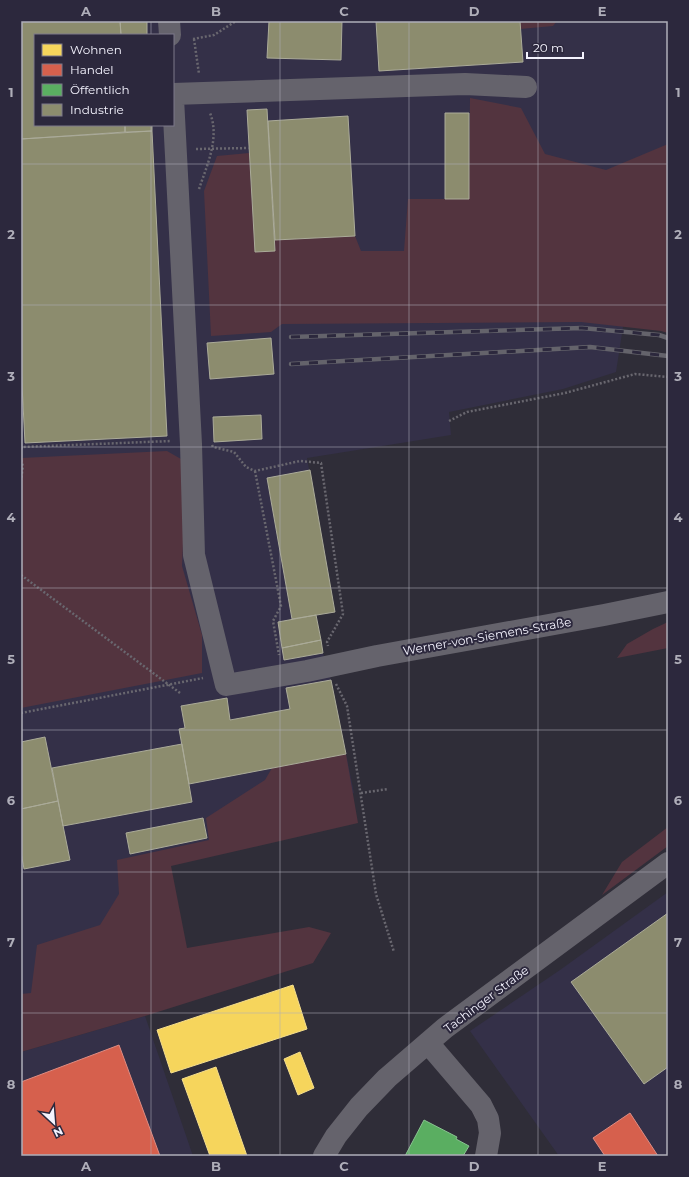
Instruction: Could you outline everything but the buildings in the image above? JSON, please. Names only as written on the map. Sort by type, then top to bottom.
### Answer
[{"type":"street","points":[[169,21],[179,37]]},
{"type":"street","points":[[174,94],[465,84],[526,88]]},
{"type":"street","points":[[174,115],[191,440]]},
{"type":"street","name":"Werner-von-Siemens-Straße","points":[[191,440],[194,555],[226,685],[668,602]]},
{"type":"street","name":"Tachinger Straße","points":[[324,1156],[330,1132],[359,1107],[387,1078],[428,1043],[668,863]]},
{"type":"street","points":[[428,1043],[481,1105],[488,1119],[490,1134],[486,1156]]},
{"type":"path","points":[[179,37],[194,39],[214,35],[236,21]]},
{"type":"path","points":[[194,39],[202,93],[214,122],[213,149],[198,190]]},
{"type":"path","points":[[176,150],[249,148]]},
{"type":"path","points":[[449,421],[467,412],[565,392],[635,374],[668,376]]},
{"type":"path","points":[[21,448],[191,440]]},
{"type":"path","points":[[21,460],[23,466],[21,480]]},
{"type":"path","points":[[255,471],[281,606],[273,621],[280,657]]},
{"type":"path","points":[[21,575],[180,693]]},
{"type":"path","points":[[21,713],[168,684]]},
{"type":"path","points":[[361,793],[388,789]]},
{"type":"shaded area","points":[[21,21],[668,21],[668,182],[664,199],[623,327],[616,372],[563,389],[449,412],[451,435],[307,458],[335,612],[316,615],[354,793],[164,866],[21,1037]]},
{"type":"shaded area","points":[[520,21],[557,21],[553,26],[520,29]]},
{"type":"shaded area","points":[[470,98],[521,108],[545,154],[606,170],[668,144],[668,333],[581,322],[282,324],[271,332],[211,336],[204,191],[217,156],[249,153],[255,252],[275,251],[275,240],[355,236],[361,251],[404,251],[408,199],[469,199]]},
{"type":"shaded area","points":[[167,451],[181,459],[184,521],[182,566],[202,635],[202,673],[21,708],[21,458]]},
{"type":"shaded area","points":[[668,622],[668,648],[617,658],[627,644]]},
{"type":"shaded area","points":[[346,754],[358,823],[171,866],[187,948],[309,927],[331,933],[313,963],[145,1016],[21,1052],[21,994],[31,993],[37,945],[100,925],[119,894],[117,860],[209,840],[206,818],[265,780],[272,768]]},
{"type":"shaded area","points":[[668,827],[668,846],[602,895],[622,862]]},
{"type":"shaded area","points":[[668,892],[668,1156],[559,1156],[470,1031],[560,970]]},
{"type":"shaded area","points":[[145,1016],[193,1156],[21,1156],[21,1052]]},
{"type":"railway","points":[[291,337],[582,328],[659,335],[668,338]]},
{"type":"railway","points":[[291,364],[590,347],[668,356]]}]
